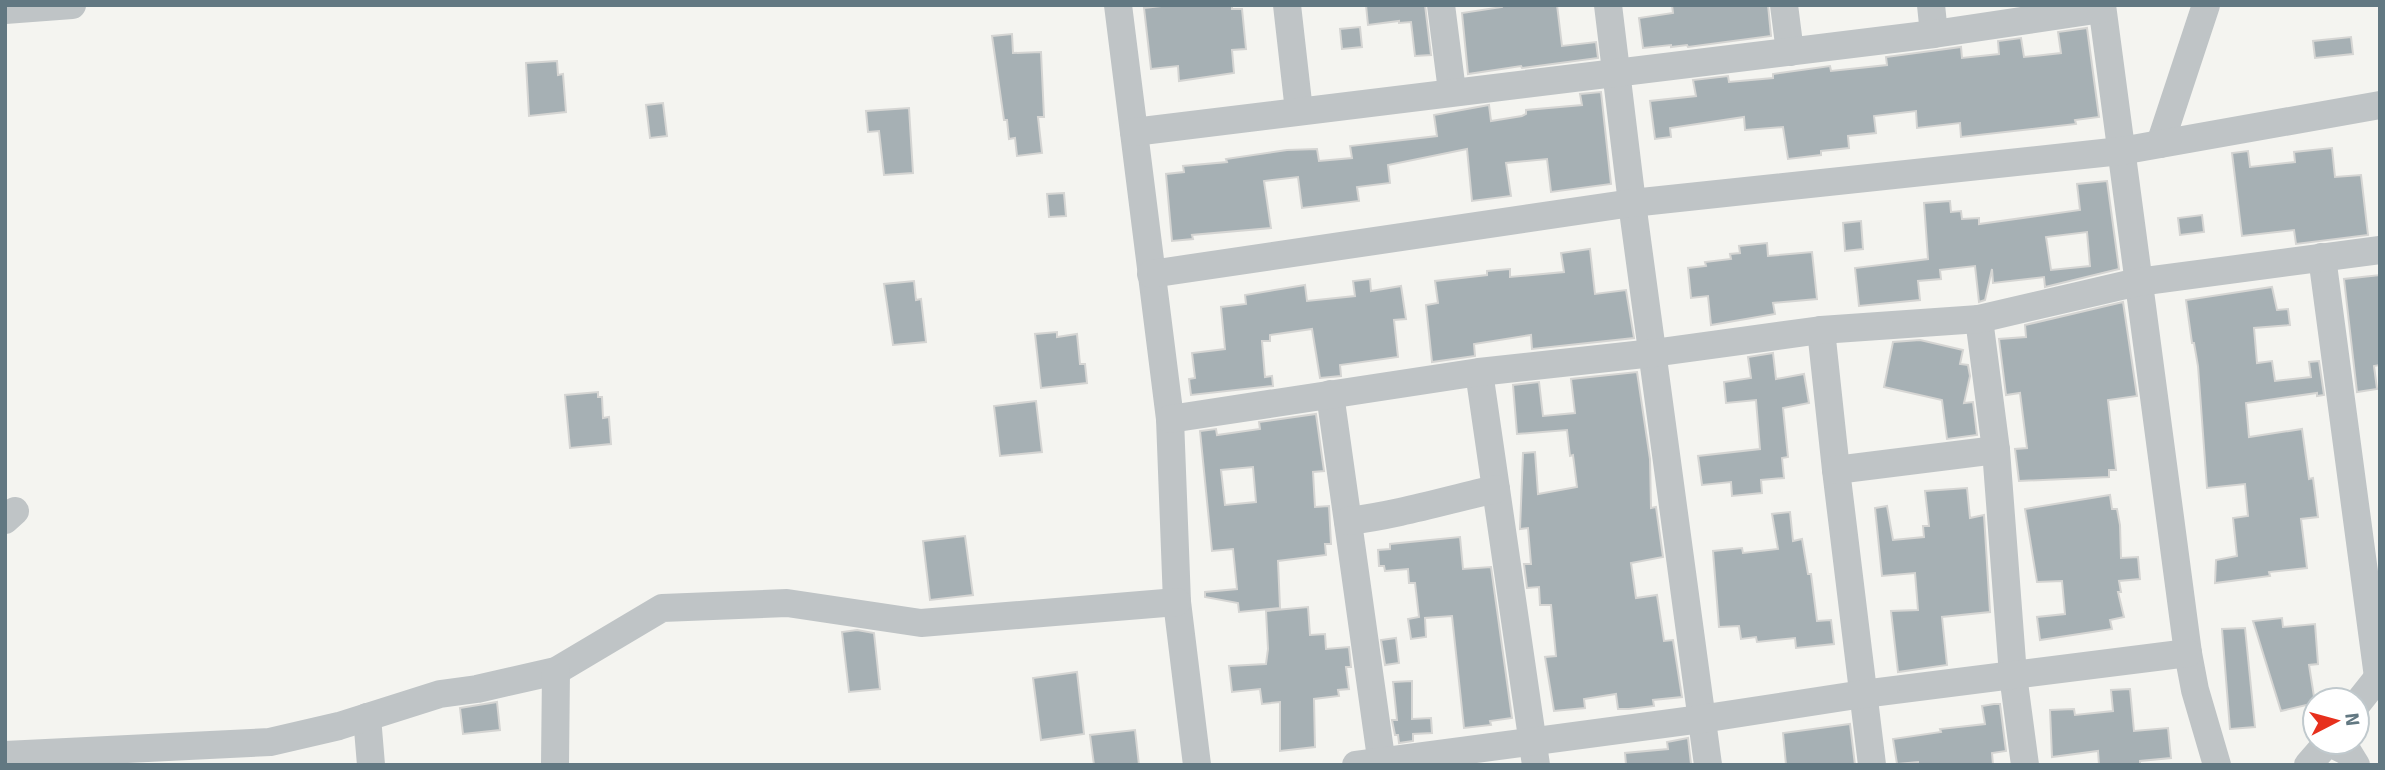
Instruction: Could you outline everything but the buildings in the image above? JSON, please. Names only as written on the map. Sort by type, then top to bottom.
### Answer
[{"type":"street","points":[[5,10],[72,5]]},
{"type":"street","points":[[1118,5],[1170,419],[1177,602],[1197,765]]},
{"type":"street","points":[[1287,5],[1299,111]]},
{"type":"street","points":[[1441,5],[1452,91]]},
{"type":"street","points":[[1608,5],[1708,765]]},
{"type":"street","points":[[1784,5],[1790,52]]},
{"type":"street","points":[[1931,5],[1934,34]]},
{"type":"street","points":[[2160,144],[2206,5]]},
{"type":"street","points":[[1134,132],[1934,34],[2102,7],[2188,653],[2195,690],[2217,765]]},
{"type":"street","points":[[1151,274],[1632,202],[2121,151],[2380,105]]},
{"type":"street","points":[[1170,419],[1479,372],[1653,353],[1821,330],[1979,319],[2138,282],[2380,250]]},
{"type":"street","points":[[2322,257],[2379,676]]},
{"type":"street","points":[[1979,319],[1996,450],[2013,675],[2025,765]]},
{"type":"street","points":[[1821,330],[1872,765]]},
{"type":"street","points":[[1479,372],[1535,753]]},
{"type":"street","points":[[1330,394],[1348,522],[1373,764],[1535,753],[1701,719],[1863,694],[2188,653]]},
{"type":"street","points":[[1836,470],[1996,450]]},
{"type":"street","points":[[1348,522],[1496,489]]},
{"type":"street","points":[[5,755],[61,758],[214,755],[339,726],[440,694],[477,689],[556,671],[662,608],[787,603],[921,623],[1177,602]]},
{"type":"street","points":[[555,765],[556,671]]},
{"type":"street","points":[[367,717],[371,765]]}]
